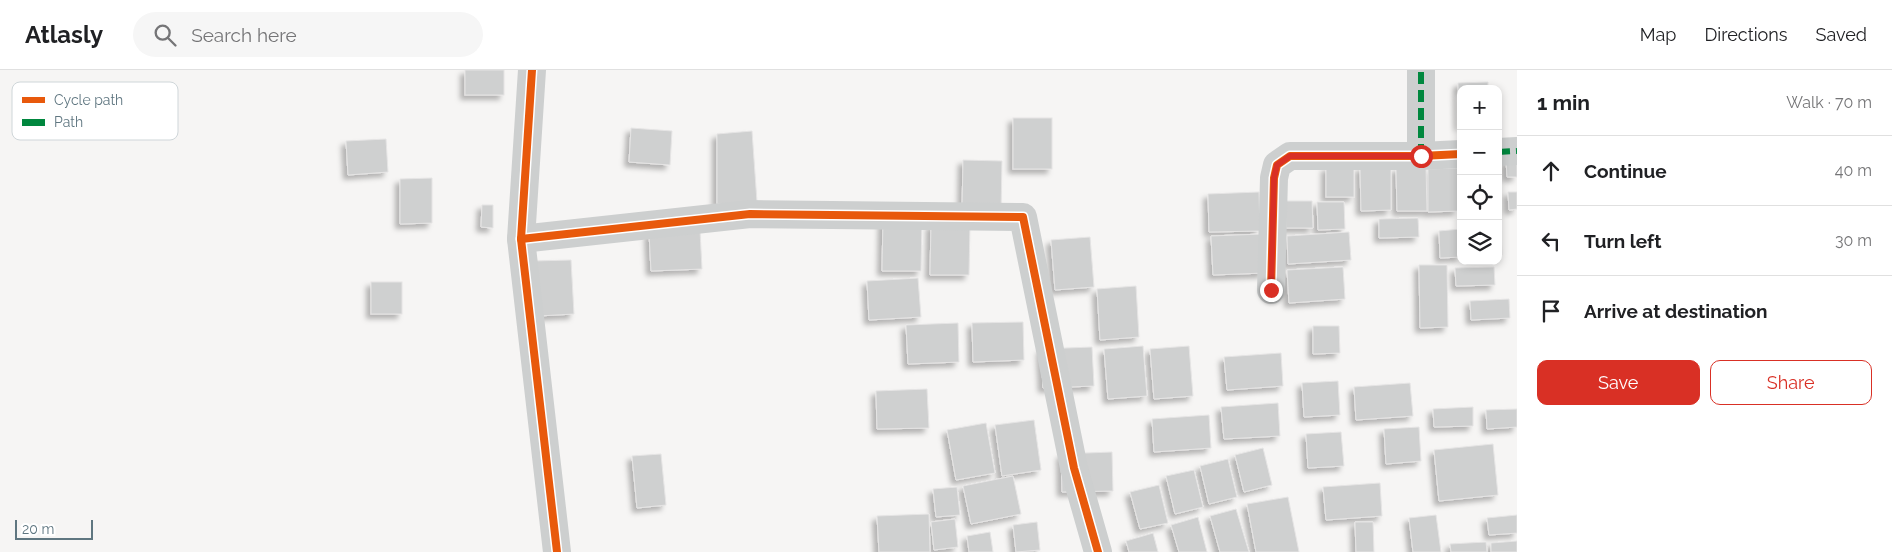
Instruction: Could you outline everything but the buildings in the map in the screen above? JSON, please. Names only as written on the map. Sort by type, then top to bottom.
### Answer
[{"type":"street","points":[[532,70],[521,239],[557,552]]},
{"type":"street","points":[[1421,156],[1422,70]]},
{"type":"street","points":[[1502,152],[1517,151]]},
{"type":"street","points":[[1271,290],[1274,178],[1277,165],[1290,156],[1457,154]]},
{"type":"street","points":[[521,239],[750,214],[1022,217],[1074,468],[1098,552]]},
{"type":"marked path","points":[[1421,70],[1421,156]]},
{"type":"marked path","points":[[1502,152],[1517,151]]},
{"type":"cycle path","points":[[532,70],[521,239],[557,552]]},
{"type":"cycle path","points":[[1271,290],[1274,178],[1277,165],[1290,156],[1457,154]]},
{"type":"cycle path","points":[[521,239],[750,214],[1023,217],[1074,468],[1098,552]]},
{"type":"route","points":[[1271,290],[1274,178],[1277,165],[1290,156],[1421,156]]}]
